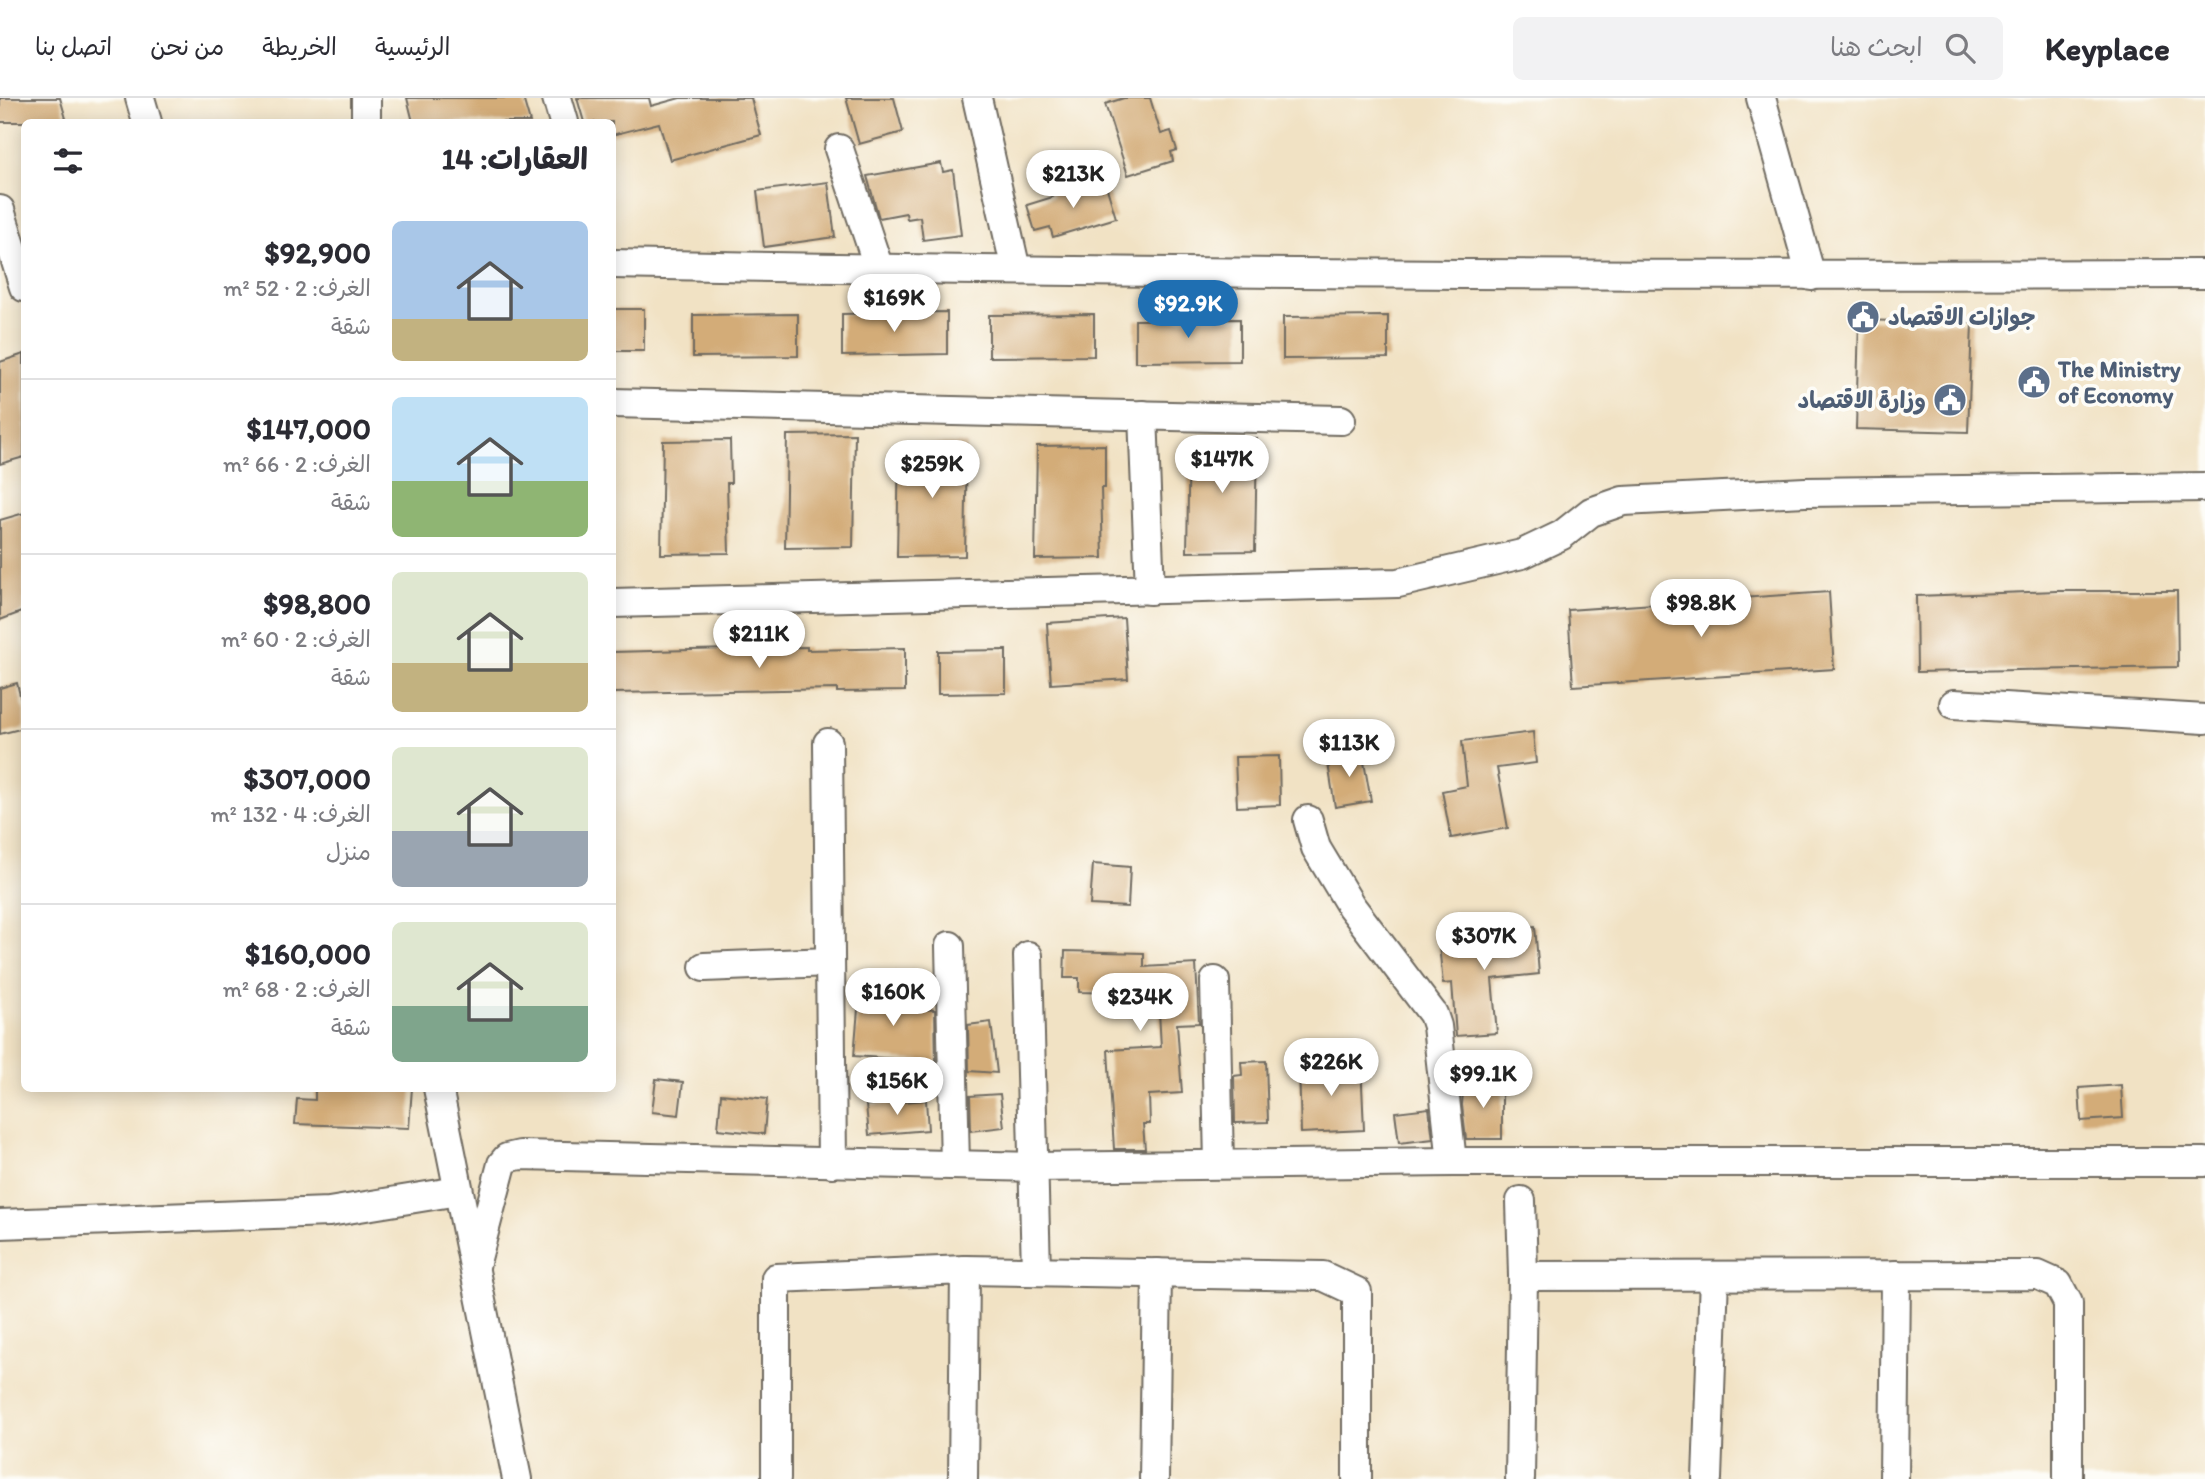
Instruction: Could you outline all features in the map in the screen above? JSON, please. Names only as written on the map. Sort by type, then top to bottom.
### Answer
[{"type":"street","points":[[140,98],[146,119]]},
{"type":"street","points":[[366,98],[366,119]]},
{"type":"street","points":[[557,98],[563,119]]},
{"type":"street","points":[[977,98],[1016,270]]},
{"type":"street","points":[[1762,98],[1811,276]]},
{"type":"street","points":[[839,149],[878,270]]},
{"type":"street","points":[[0,210],[21,277]]},
{"type":"street","points":[[616,264],[878,270],[1811,276],[2205,274]]},
{"type":"street","points":[[616,403],[1341,420]]},
{"type":"street","points":[[1143,415],[1150,590]]},
{"type":"street","points":[[616,603],[1398,583],[1522,554],[1562,535],[1591,512],[1623,501],[1805,492],[2205,487]]},
{"type":"street","points":[[1954,704],[2205,719]]},
{"type":"street","points":[[828,743],[832,1163]]},
{"type":"street","points":[[1308,820],[1316,848],[1350,906],[1433,1014],[1437,1026],[1452,1162]]},
{"type":"street","points":[[950,946],[955,1165]]},
{"type":"street","points":[[1028,956],[1036,1271]]},
{"type":"street","points":[[704,967],[830,962]]},
{"type":"street","points":[[1215,981],[1219,1164]]},
{"type":"street","points":[[439,1092],[517,1479]]},
{"type":"street","points":[[475,1266],[502,1164],[513,1156],[1035,1167],[1452,1162],[2205,1162]]},
{"type":"street","points":[[0,1224],[329,1212],[458,1191]]},
{"type":"street","points":[[1520,1479],[1523,1276],[1521,1201]]},
{"type":"street","points":[[963,1479],[965,1270]]},
{"type":"street","points":[[776,1479],[776,1278],[965,1270],[1324,1276],[1357,1293],[1357,1479]]},
{"type":"street","points":[[1154,1479],[1157,1273]]},
{"type":"street","points":[[1894,1479],[1896,1275]]},
{"type":"street","points":[[1523,1276],[2038,1275],[2058,1284],[2068,1303],[2068,1479]]},
{"type":"street","points":[[1707,1479],[1714,1276]]},
{"type":"building","points":[[0,98],[60,98],[66,119],[21,119],[21,122],[0,122]]},
{"type":"building","points":[[407,98],[523,98],[529,119],[412,119]]},
{"type":"building","points":[[577,98],[649,98],[651,106],[680,98],[751,98],[761,135],[670,160],[659,123],[616,134],[616,119],[583,119]]},
{"type":"building","points":[[846,98],[894,98],[903,132],[859,144]]},
{"type":"building","points":[[1124,98],[1150,98],[1161,134],[1171,131],[1177,150],[1171,152],[1173,161],[1128,175],[1105,104]]},
{"type":"building","points":[[941,163],[943,172],[953,170],[961,235],[923,240],[920,217],[907,219],[906,213],[879,218],[867,176]]},
{"type":"building","points":[[828,182],[835,237],[764,247],[757,191]]},
{"type":"building","points":[[1105,182],[1116,218],[1053,237],[1050,227],[1035,231],[1027,205],[1053,197],[1051,193],[1075,186],[1076,191]]},
{"type":"building","points":[[616,309],[644,309],[644,351],[616,351]]},
{"type":"building","points":[[947,312],[947,354],[842,356],[842,314]]},
{"type":"building","points":[[798,314],[798,356],[693,357],[693,315]]},
{"type":"building","points":[[1094,314],[1094,356],[989,357],[989,315]]},
{"type":"building","points":[[1388,316],[1388,358],[1283,359],[1283,317]]},
{"type":"building","points":[[1240,319],[1240,361],[1135,362],[1135,320]]},
{"type":"building","points":[[1859,320],[1972,323],[1968,432],[1856,429]]},
{"type":"building","points":[[21,355],[21,458],[0,464],[0,362]]},
{"type":"building","points":[[855,434],[853,547],[785,548],[787,435]]},
{"type":"building","points":[[1257,438],[1255,551],[1187,552],[1189,439]]},
{"type":"building","points":[[730,440],[731,483],[727,483],[729,553],[661,554],[663,441]]},
{"type":"building","points":[[967,444],[965,556],[897,557],[899,445]]},
{"type":"building","points":[[1105,445],[1105,488],[1101,488],[1103,558],[1035,559],[1037,446]]},
{"type":"building","points":[[21,514],[21,612],[0,620],[0,520]]},
{"type":"building","points":[[2057,591],[2177,591],[2178,667],[1917,672],[1916,596]]},
{"type":"building","points":[[1829,592],[1834,669],[1573,686],[1568,610]]},
{"type":"building","points":[[1124,618],[1128,679],[1051,684],[1047,623]]},
{"type":"building","points":[[807,647],[807,650],[905,648],[905,691],[837,692],[837,689],[616,693],[616,652]]},
{"type":"building","points":[[1006,650],[1006,693],[938,694],[938,651]]},
{"type":"building","points":[[17,683],[21,700],[21,729],[0,734],[0,688]]},
{"type":"building","points":[[1533,732],[1536,763],[1497,768],[1508,828],[1451,838],[1442,791],[1467,786],[1462,741]]},
{"type":"building","points":[[1362,751],[1371,801],[1335,807],[1327,757]]},
{"type":"building","points":[[1279,756],[1280,805],[1237,807],[1235,757]]},
{"type":"building","points":[[1093,864],[1130,867],[1128,907],[1090,905]]},
{"type":"building","points":[[1535,926],[1539,974],[1492,979],[1497,1033],[1456,1036],[1452,983],[1443,984],[1438,935]]},
{"type":"building","points":[[1065,951],[1144,953],[1144,967],[1196,964],[1199,1023],[1177,1024],[1182,1093],[1149,1095],[1150,1124],[1143,1124],[1145,1149],[1114,1149],[1108,1050],[1161,1047],[1158,994],[1079,992],[1079,978],[1064,978]]},
{"type":"building","points":[[861,974],[881,976],[879,1006],[935,1010],[936,1069],[922,1068],[923,1061],[854,1056]]},
{"type":"building","points":[[991,1022],[997,1073],[969,1071],[968,1025]]},
{"type":"building","points":[[1266,1061],[1268,1122],[1235,1123],[1234,1076],[1242,1075],[1241,1062]]},
{"type":"building","points":[[1361,1063],[1364,1130],[1301,1133],[1299,1065]]},
{"type":"building","points":[[656,1079],[683,1082],[679,1115],[652,1112]]},
{"type":"building","points":[[1464,1081],[1502,1081],[1502,1139],[1466,1139],[1462,1105]]},
{"type":"building","points":[[2121,1085],[2123,1118],[2081,1121],[2079,1088]]},
{"type":"building","points":[[315,1092],[412,1092],[409,1128],[295,1124],[297,1099],[315,1100]]},
{"type":"building","points":[[721,1094],[767,1099],[764,1134],[718,1129]]},
{"type":"building","points":[[1000,1094],[1004,1127],[971,1131],[970,1096]]},
{"type":"building","points":[[926,1100],[928,1130],[869,1135],[866,1105]]},
{"type":"building","points":[[1429,1108],[1433,1139],[1399,1143],[1395,1112]]},
{"type":"place","name":"جوازات الاقتصاد","points":[[1863,317]]},
{"type":"place","name":"The Ministry of Economy","points":[[2034,382]]},
{"type":"place","name":"وزارة الاقتصاد","points":[[1950,400]]}]
